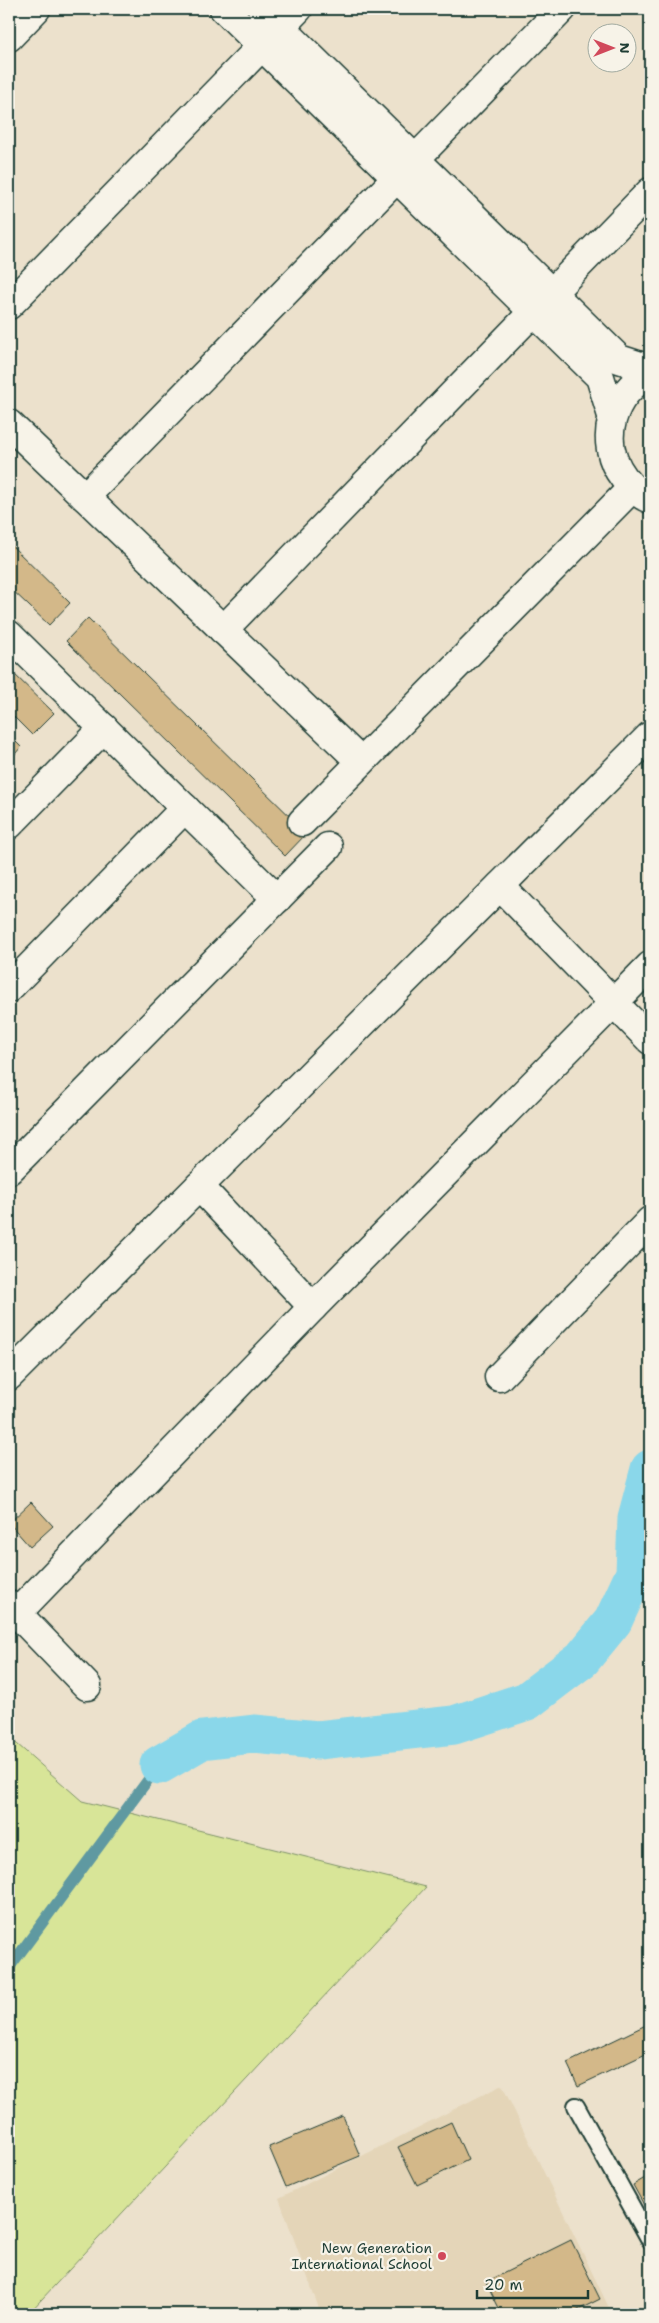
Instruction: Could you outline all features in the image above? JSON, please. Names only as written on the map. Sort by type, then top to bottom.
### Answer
[{"type":"street","points":[[9,37],[36,9]]},
{"type":"street","points":[[224,9],[275,23],[406,169],[543,303],[619,359],[650,369]]},
{"type":"street","points":[[84,497],[562,9]]},
{"type":"street","points":[[9,305],[275,23]]},
{"type":"street","points":[[223,630],[650,192]]},
{"type":"street","points":[[543,303],[600,377],[612,416]]},
{"type":"street","points":[[302,822],[361,762],[641,494],[619,472],[611,454],[609,435],[612,416],[629,388],[650,374]]},
{"type":"street","points":[[9,424],[361,762]]},
{"type":"street","points":[[9,635],[277,899]]},
{"type":"street","points":[[9,825],[104,728]]},
{"type":"street","points":[[9,1376],[650,736]]},
{"type":"street","points":[[9,988],[185,808]]},
{"type":"street","points":[[10,1167],[328,847]]},
{"type":"street","points":[[500,886],[650,1040]]},
{"type":"street","points":[[87,1686],[13,1609],[650,966]]},
{"type":"street","points":[[199,1186],[313,1307]]},
{"type":"street","points":[[499,1377],[650,1222]]},
{"type":"lane","points":[[576,2106],[650,2240]]},
{"type":"shaded area","name":"New Generation International School","points":[[502,2085],[612,2314],[321,2314],[279,2198]]},
{"type":"green space","points":[[9,1737],[82,1801],[426,1887],[28,2314],[9,2314]]},
{"type":"building","points":[[9,543],[70,603],[49,625],[9,587]]},
{"type":"building","points":[[88,618],[307,833],[285,856],[66,641]]},
{"type":"building","points":[[9,669],[54,713],[32,735],[9,712]]},
{"type":"building","points":[[9,735],[21,747],[9,761]]},
{"type":"building","points":[[31,1502],[53,1526],[30,1547],[9,1523]]},
{"type":"building","points":[[650,2023],[650,2052],[578,2086],[567,2063]]},
{"type":"building","points":[[343,2116],[360,2156],[286,2187],[269,2147]]},
{"type":"building","points":[[451,2122],[468,2160],[417,2185],[398,2147]]},
{"type":"building","points":[[650,2175],[650,2216],[633,2185]]},
{"type":"building","points":[[571,2240],[600,2299],[570,2314],[502,2314],[486,2282]]},
{"type":"waterway","points":[[159,1765],[202,1740],[254,1734],[318,1740],[454,1725],[527,1701],[582,1659],[613,1621],[635,1573],[637,1518],[650,1469]]},
{"type":"waterway","points":[[9,1968],[159,1765]]},
{"type":"place","name":"New Generation International School","points":[[442,2256]]}]
